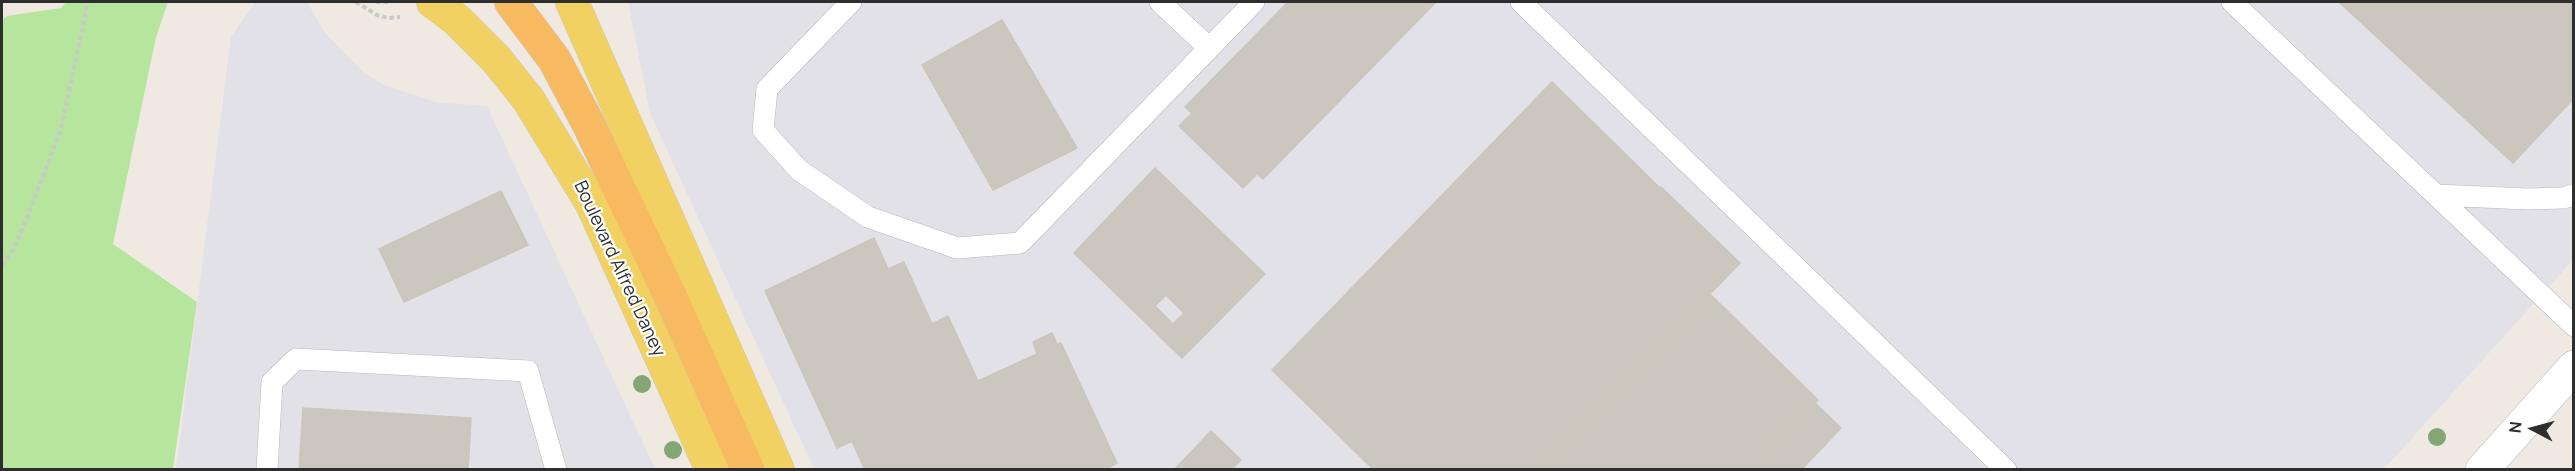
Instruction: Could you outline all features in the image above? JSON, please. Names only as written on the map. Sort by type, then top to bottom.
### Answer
[{"type":"highway","points":[[511,2],[554,58],[588,123],[744,459]]},
{"type":"main road","points":[[572,2],[778,470]]},
{"type":"main road","name":"Boulevard Alfred Daney","points":[[419,8],[457,20],[496,59],[528,99],[592,204],[712,470]]},
{"type":"street","points":[[2482,470],[2574,367]]},
{"type":"lane","points":[[851,2],[767,89],[763,130],[799,170],[868,217],[957,248],[1020,243],[1254,2]]},
{"type":"lane","points":[[1160,2],[1209,48]]},
{"type":"lane","points":[[1521,2],[2006,470]]},
{"type":"lane","points":[[2232,2],[2574,326]]},
{"type":"lane","points":[[2437,195],[2528,198],[2563,198],[2574,195]]},
{"type":"lane","points":[[267,470],[272,382],[296,359],[528,371],[556,470]]},
{"type":"path","points":[[2,265],[13,250],[27,218],[61,129],[88,2]]},
{"type":"path","points":[[356,2],[377,15],[388,18],[399,18],[419,8]]},
{"type":"path","points":[[376,2],[388,2]]},
{"type":"shaded area","points":[[255,2],[307,2],[325,33],[363,72],[384,85],[436,102],[487,106],[655,469],[176,470],[231,37]]},
{"type":"shaded area","points":[[628,2],[2573,2],[2573,260],[2384,469],[814,469],[650,113]]},
{"type":"green space","points":[[66,2],[168,2],[156,37],[113,244],[197,302],[173,469],[2,469],[2,20],[7,16],[61,8]]},
{"type":"building","points":[[1288,2],[1436,2],[1263,179],[1257,174],[1243,188],[1179,126],[1192,113],[1185,107]]},
{"type":"building","points":[[2339,2],[2574,2],[2574,98],[2513,163]]},
{"type":"building","points":[[1002,20],[1077,148],[993,190],[922,65]]},
{"type":"building","points":[[1552,82],[1740,263],[1539,470],[1374,470],[1272,370]]},
{"type":"building","points":[[1155,168],[1265,274],[1182,358],[1074,253]],"holes":[[[1166,295],[1184,313],[1173,324],[1155,306]]]},
{"type":"building","points":[[501,191],[528,245],[404,302],[379,249]]},
{"type":"building","points":[[874,238],[888,269],[904,262],[932,324],[948,316],[978,381],[1037,354],[1033,342],[1052,333],[1057,344],[1061,343],[1117,463],[1104,470],[865,470],[852,441],[837,448],[765,291]]},
{"type":"building","points":[[1710,294],[1818,400],[1752,468],[1753,470],[1539,470]]},
{"type":"building","points":[[1815,403],[1841,428],[1801,470],[1753,470],[1752,468]]},
{"type":"building","points":[[303,408],[471,418],[468,470],[299,470]]},
{"type":"building","points":[[1211,431],[1241,460],[1231,470],[1174,470]]}]
